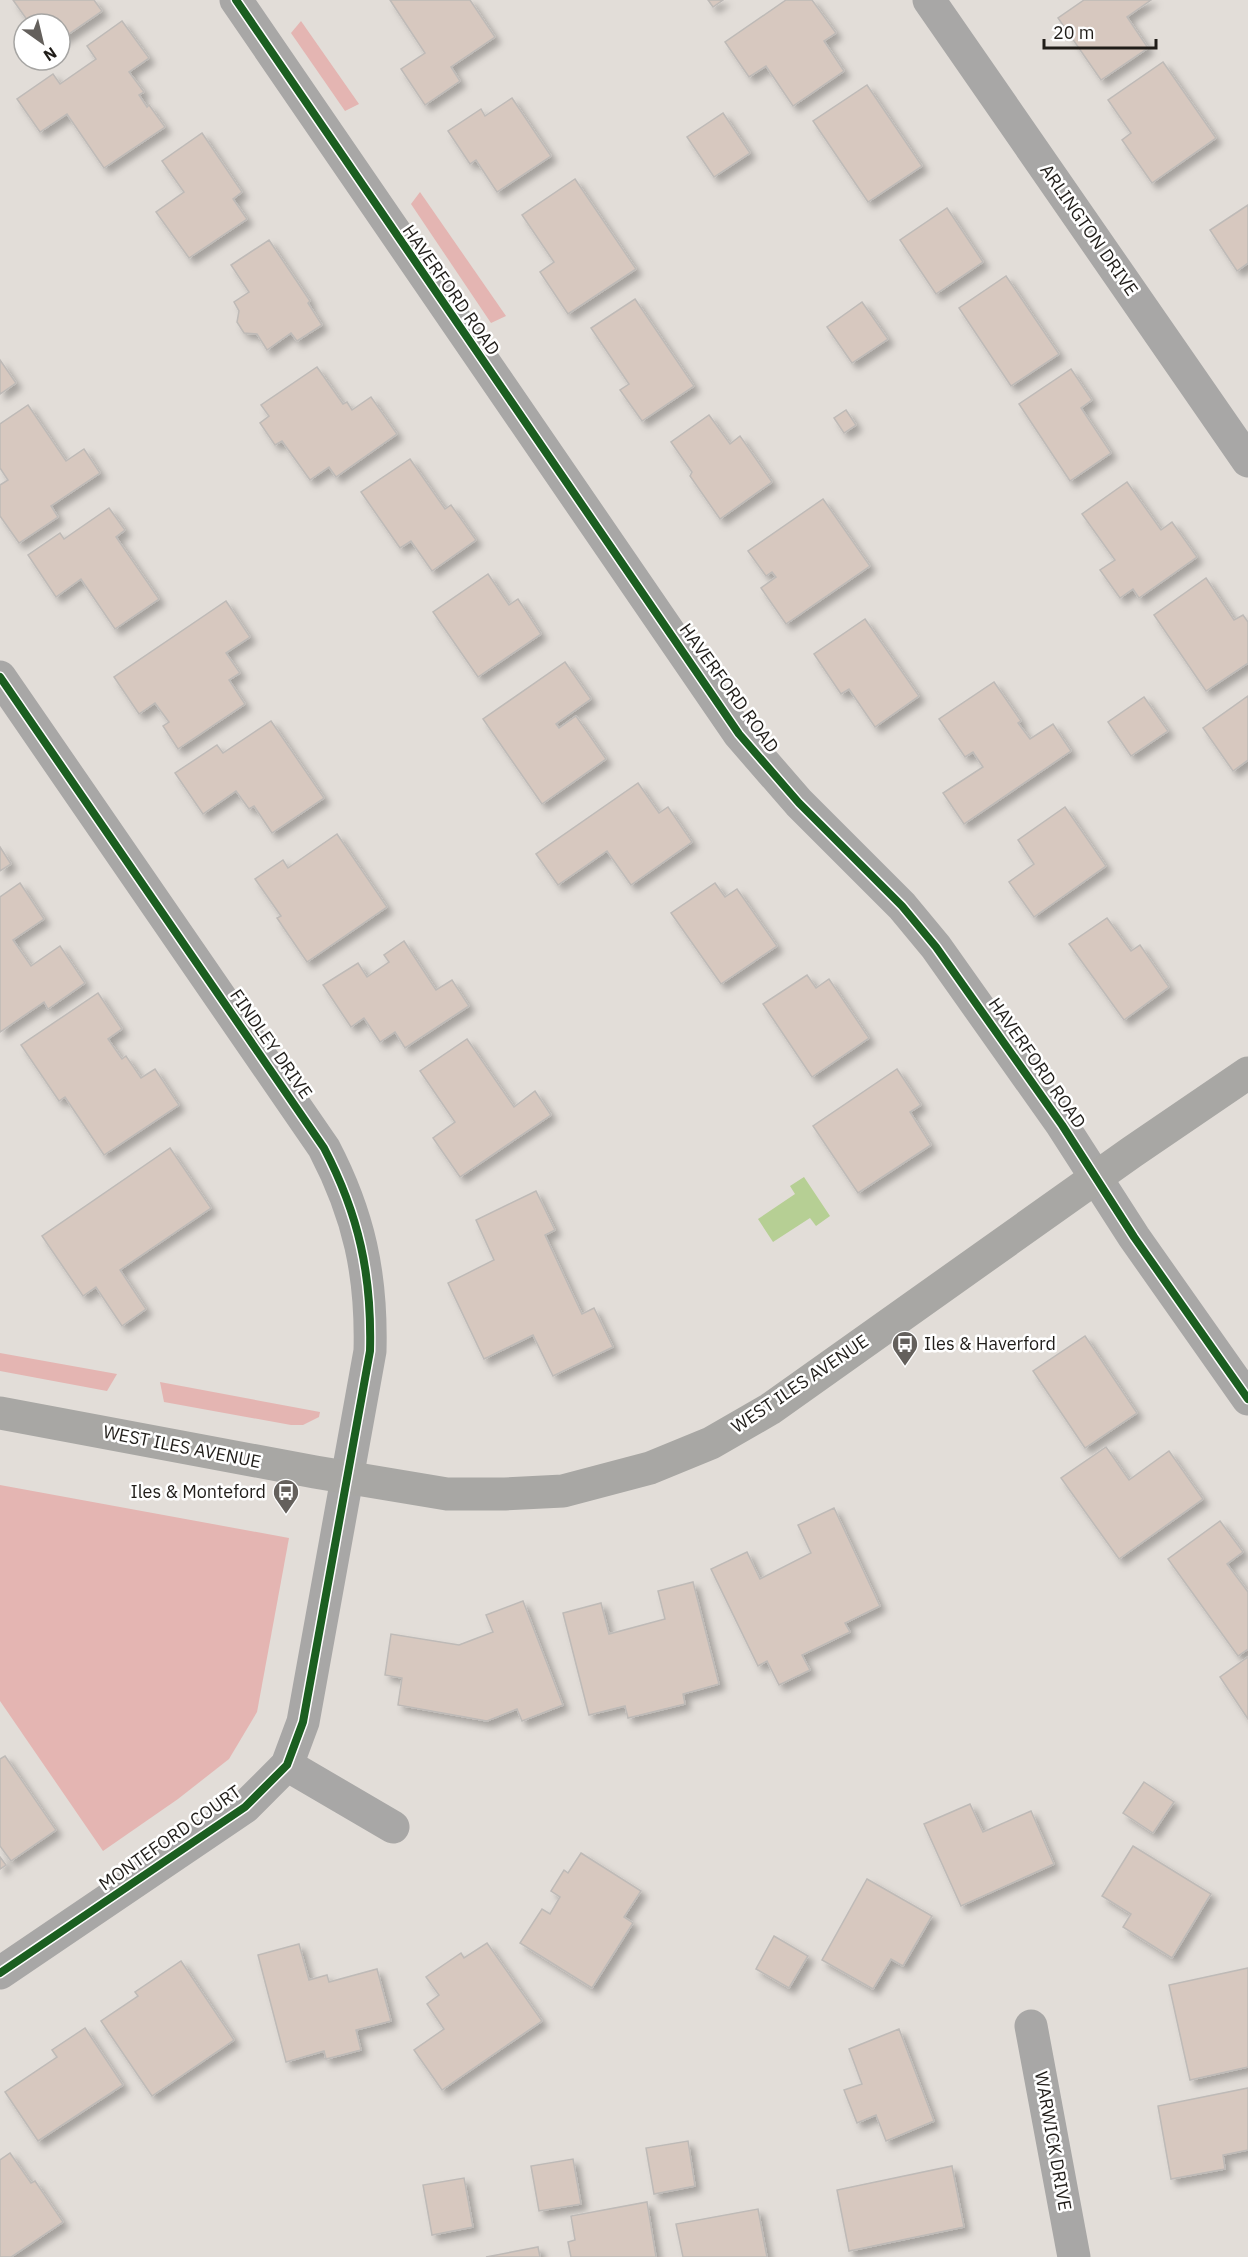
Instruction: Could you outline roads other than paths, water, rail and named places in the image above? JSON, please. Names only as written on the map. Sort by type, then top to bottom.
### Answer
[{"type":"street","name":"HAVERFORD ROAD","points":[[236,0],[739,734],[800,803],[902,906],[936,946],[984,1012],[1097,1178],[1130,1232],[1248,1399]]},
{"type":"street","name":"ARLINGTON DRIVE","points":[[928,0],[1248,461]]},
{"type":"street","name":"FINDLEY DRIVE","points":[[0,678],[324,1148],[340,1178],[362,1245],[371,1312],[370,1351],[347,1478]]},
{"type":"street","name":"WEST ILES AVENUE","points":[[0,1413],[347,1478],[447,1494],[563,1491],[650,1468],[711,1443],[770,1408],[1248,1074]]},
{"type":"street","name":"MONTEFORD COURT","points":[[0,1973],[245,1807],[287,1765],[303,1722],[347,1478]]},
{"type":"street","points":[[287,1765],[393,1827]]},
{"type":"street","name":"WARWICK DRIVE","points":[[1031,2026],[1074,2257]]},
{"type":"place","name":"Iles & Haverford","points":[[905,1367]]},
{"type":"place","name":"Iles & Monteford","points":[[286,1515]]}]
